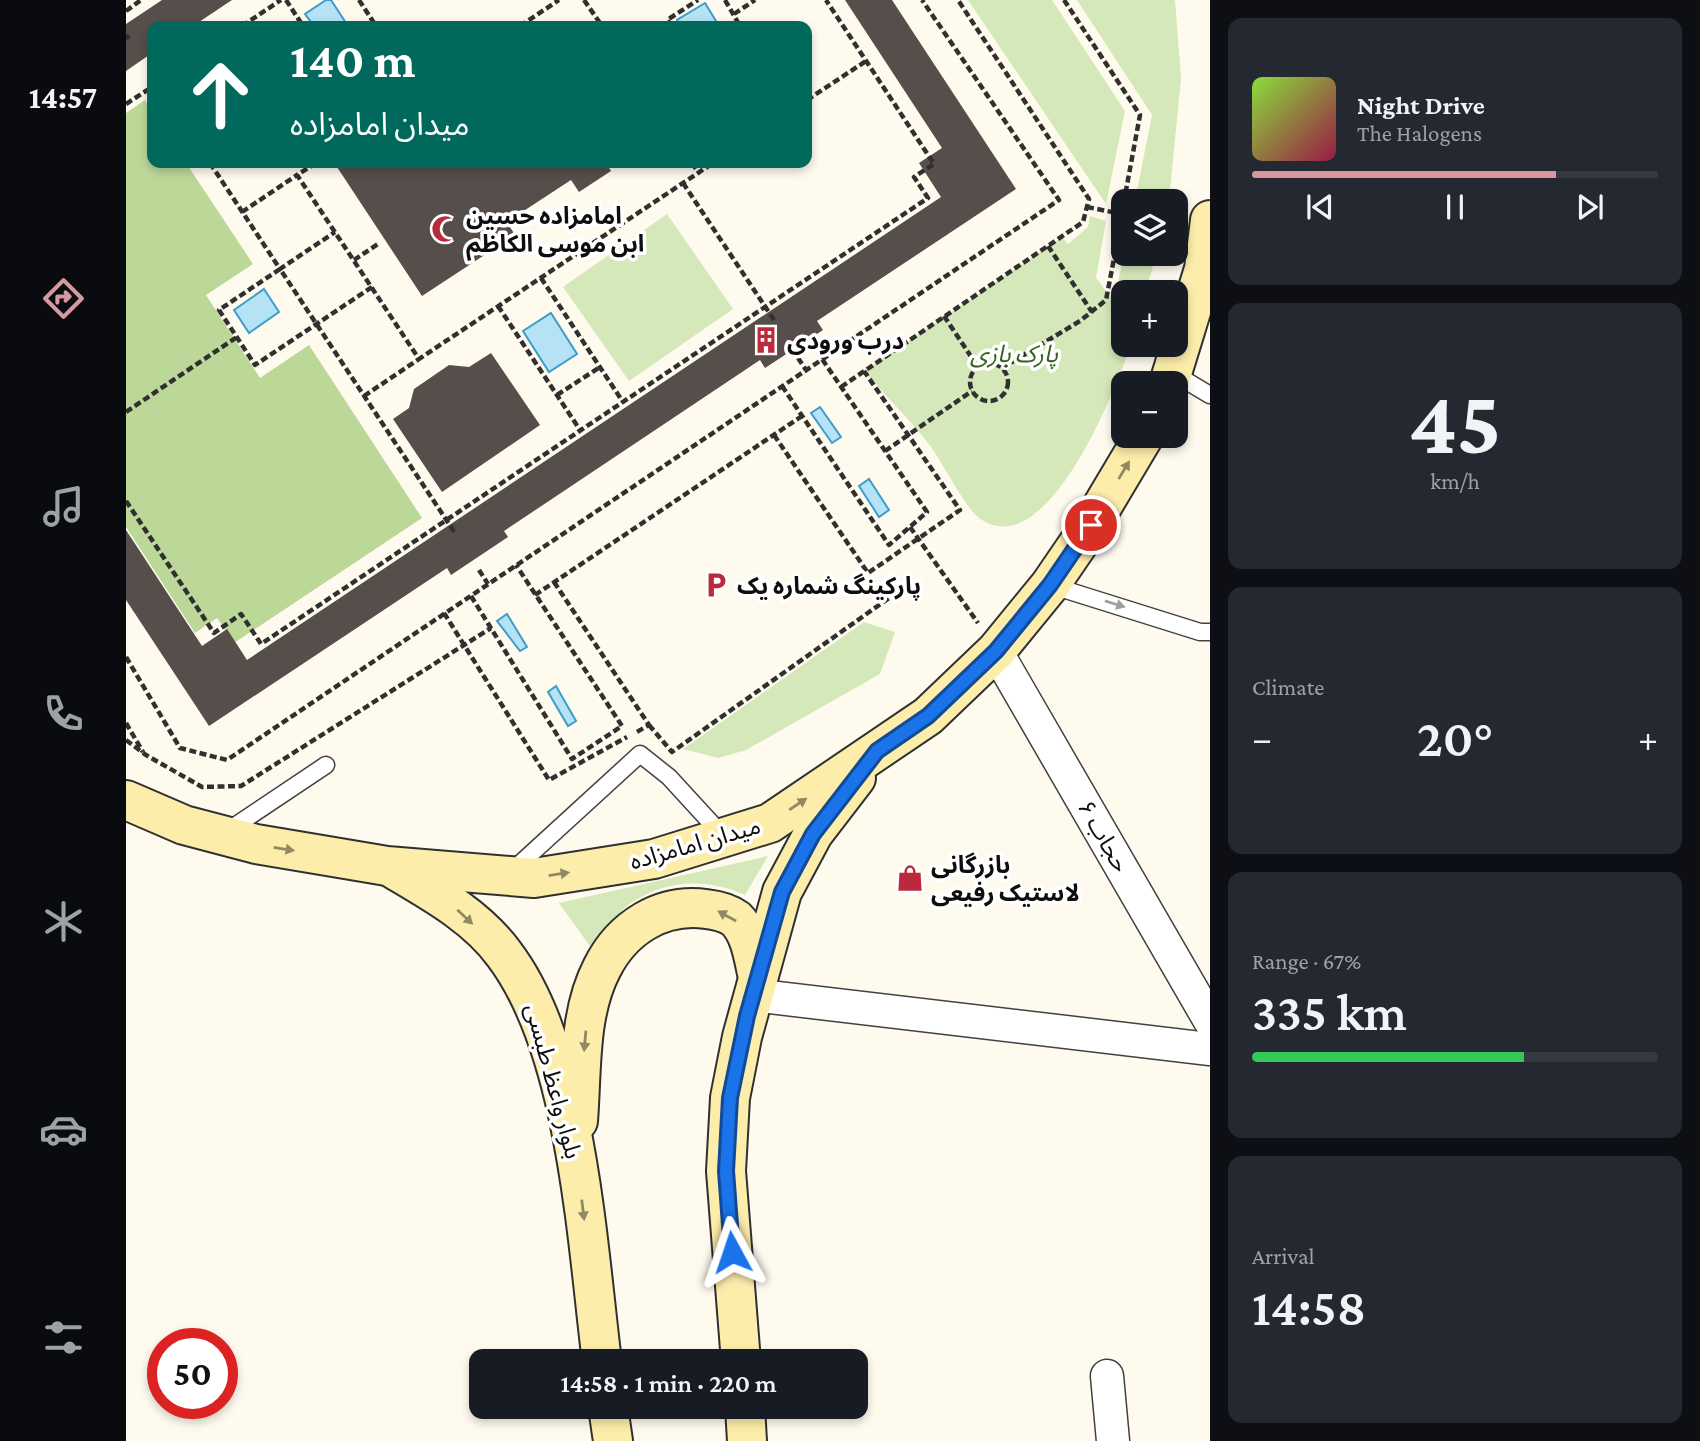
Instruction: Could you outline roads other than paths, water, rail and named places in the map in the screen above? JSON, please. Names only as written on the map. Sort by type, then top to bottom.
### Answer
[{"type":"main road","points":[[1173,371],[1204,269],[1210,220]]},
{"type":"main road","name":"میدان امامزاده","points":[[126,800],[184,825],[256,844],[387,866],[534,878],[654,859],[770,823],[928,716],[996,651],[1050,585],[1091,525],[1137,448]]},
{"type":"main road","points":[[740,1349],[726,1171],[730,1098],[755,984],[788,880],[813,834],[877,751]]},
{"type":"main road","points":[[126,823],[184,825]]},
{"type":"main road","name":"بلوار واعظ طبسی","points":[[387,866],[448,901],[503,952],[532,996],[549,1045],[575,1152],[600,1349]]},
{"type":"main road","points":[[575,1152],[588,1001],[602,967],[623,938],[640,923],[664,911],[687,906],[716,910],[735,918],[747,936],[755,984]]},
{"type":"main road","points":[[610,1419],[613,1441]]},
{"type":"main road","points":[[745,1419],[747,1441]]},
{"type":"street","name":"حجاب ۶","points":[[996,651],[1210,1021]]},
{"type":"street","points":[[755,984],[1210,1049]]},
{"type":"street","points":[[1107,1376],[1113,1441]]},
{"type":"lane","points":[[1188,385],[1210,395]]},
{"type":"lane","points":[[1050,585],[1200,632],[1210,632]]},
{"type":"lane","points":[[506,876],[640,754],[668,778],[724,837]]},
{"type":"lane","points":[[221,835],[326,765]]},
{"type":"water","points":[[326,0],[331,0],[345,21],[310,21],[305,14]]},
{"type":"water","points":[[705,3],[716,21],[678,21]]},
{"type":"water","points":[[264,289],[279,312],[249,333],[234,310]]},
{"type":"water","points":[[551,313],[577,354],[549,372],[523,331]]},
{"type":"water","points":[[820,407],[841,437],[832,443],[811,413]]},
{"type":"water","points":[[869,479],[889,510],[879,517],[859,486]]},
{"type":"water","points":[[507,614],[527,647],[520,651],[497,621]]},
{"type":"water","points":[[556,686],[576,721],[568,726],[548,692]]},
{"type":"place","name":"امامزاده حسین ابن موسی الکاظم","points":[[445,229]]},
{"type":"place","name":"درب ورودی","points":[[766,340]]},
{"type":"place","name":"پارکینگ شماره یک","points":[[716,585]]},
{"type":"place","name":"بازرگانی لاستیک رفیعی","points":[[910,878]]},
{"type":"park label","name":"پارک بازی","points":[[1014,353]]}]
